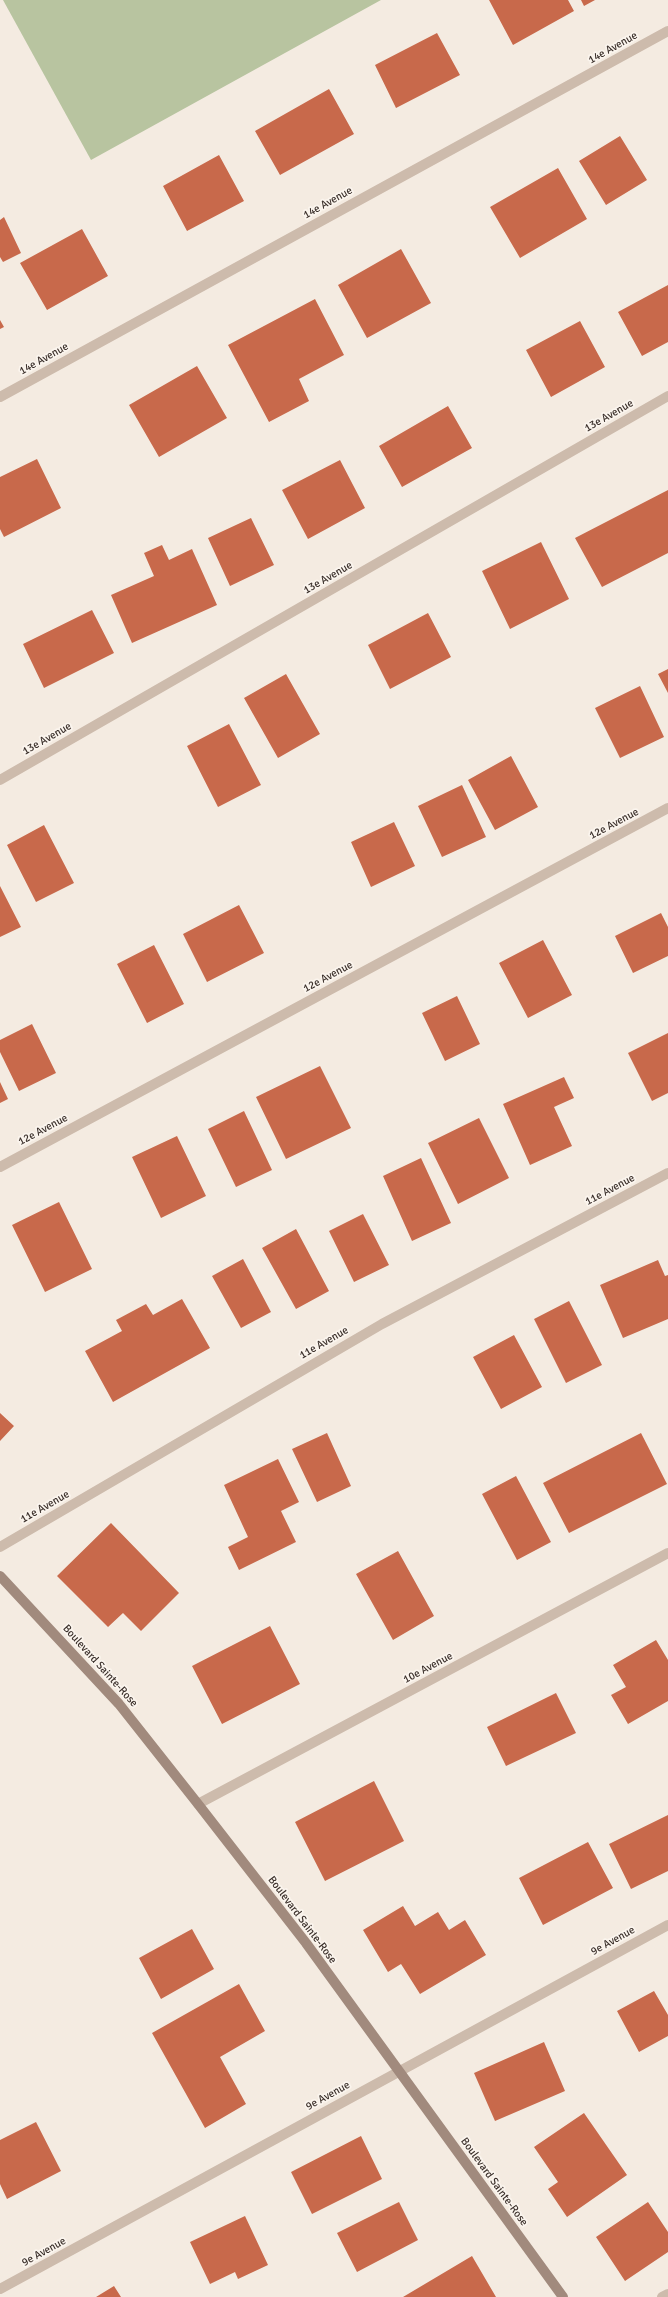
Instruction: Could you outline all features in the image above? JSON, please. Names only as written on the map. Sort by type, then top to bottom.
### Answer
[{"type":"street","name":"14e Avenue","points":[[0,397],[668,31]]},
{"type":"street","name":"13e Avenue","points":[[0,780],[668,396]]},
{"type":"street","name":"12e Avenue","points":[[0,1167],[668,808]]},
{"type":"street","name":"11e Avenue","points":[[0,1547],[382,1324],[668,1172]]},
{"type":"street","name":"10e Avenue","points":[[198,1804],[668,1553]]},
{"type":"street","name":"Boulevard Sainte-Rose","points":[[0,1576],[119,1704],[198,1804],[306,1943],[398,2072],[563,2297]]},
{"type":"street","name":"9e Avenue","points":[[0,2289],[668,1925]]},
{"type":"street","points":[[662,2297],[668,2294]]},
{"type":"green space","points":[[3,0],[381,0],[91,160]]},
{"type":"building","points":[[489,0],[568,0],[574,11],[513,45]]},
{"type":"building","points":[[581,0],[595,0],[584,6]]},
{"type":"building","points":[[437,33],[460,75],[396,108],[375,65]]},
{"type":"building","points":[[329,89],[354,134],[280,175],[255,131]]},
{"type":"building","points":[[620,136],[647,180],[606,205],[579,161]]},
{"type":"building","points":[[219,155],[244,201],[187,231],[163,186]]},
{"type":"building","points":[[558,168],[587,219],[520,258],[490,207]]},
{"type":"building","points":[[4,217],[21,253],[3,262],[0,257],[0,220]]},
{"type":"building","points":[[82,229],[108,276],[47,310],[20,263]]},
{"type":"building","points":[[401,249],[431,303],[367,338],[338,285]]},
{"type":"building","points":[[668,285],[668,342],[642,356],[618,312]]},
{"type":"building","points":[[315,299],[344,355],[299,379],[309,401],[269,422],[228,345]]},
{"type":"building","points":[[0,320],[4,327],[0,329]]},
{"type":"building","points":[[580,321],[605,367],[551,397],[526,350]]},
{"type":"building","points":[[197,366],[227,418],[159,457],[129,405]]},
{"type":"building","points":[[448,406],[472,448],[402,487],[379,446]]},
{"type":"building","points":[[37,459],[61,508],[4,537],[0,529],[0,477]]},
{"type":"building","points":[[340,460],[365,508],[308,539],[282,490]]},
{"type":"building","points":[[668,490],[668,553],[602,587],[575,538]]},
{"type":"building","points":[[251,518],[274,565],[230,586],[208,538]]},
{"type":"building","points":[[541,542],[569,599],[510,629],[482,571]]},
{"type":"building","points":[[162,545],[169,560],[192,549],[217,605],[132,643],[111,595],[154,576],[144,553]]},
{"type":"building","points":[[92,610],[114,653],[44,688],[23,644]]},
{"type":"building","points":[[428,613],[451,657],[390,689],[368,645]]},
{"type":"building","points":[[668,669],[668,693],[658,674]]},
{"type":"building","points":[[286,674],[320,734],[278,758],[244,698]]},
{"type":"building","points":[[640,686],[664,737],[620,758],[595,708]]},
{"type":"building","points":[[229,724],[261,785],[218,807],[187,746]]},
{"type":"building","points":[[511,756],[538,807],[495,830],[468,780]]},
{"type":"building","points":[[462,785],[486,837],[442,857],[418,806]]},
{"type":"building","points":[[394,822],[415,866],[371,887],[351,842]]},
{"type":"building","points":[[44,825],[74,883],[36,902],[7,845]]},
{"type":"building","points":[[0,886],[21,927],[0,937]]},
{"type":"building","points":[[239,905],[264,953],[207,982],[183,934]]},
{"type":"building","points":[[661,913],[668,927],[668,956],[633,973],[615,936]]},
{"type":"building","points":[[543,940],[572,995],[528,1018],[499,963]]},
{"type":"building","points":[[154,945],[184,1004],[147,1023],[117,964]]},
{"type":"building","points":[[457,996],[480,1044],[445,1061],[422,1013]]},
{"type":"building","points":[[32,1024],[56,1073],[19,1091],[0,1052],[0,1040]]},
{"type":"building","points":[[668,1033],[668,1093],[652,1101],[628,1053]]},
{"type":"building","points":[[320,1066],[351,1128],[286,1159],[256,1097]]},
{"type":"building","points":[[564,1077],[574,1098],[554,1107],[572,1146],[530,1165],[503,1104]]},
{"type":"building","points":[[0,1082],[8,1099],[0,1103]]},
{"type":"building","points":[[244,1111],[272,1170],[236,1187],[208,1129]]},
{"type":"building","points":[[479,1118],[509,1178],[458,1204],[428,1143]]},
{"type":"building","points":[[177,1136],[206,1196],[161,1218],[132,1157]]},
{"type":"building","points":[[421,1158],[451,1223],[412,1241],[383,1176]]},
{"type":"building","points":[[59,1202],[92,1269],[45,1292],[12,1225]]},
{"type":"building","points":[[363,1214],[389,1265],[354,1282],[329,1231]]},
{"type":"building","points":[[296,1229],[329,1291],[296,1309],[262,1248]]},
{"type":"building","points":[[243,1259],[271,1312],[241,1328],[212,1276]]},
{"type":"building","points":[[658,1260],[665,1276],[668,1275],[668,1319],[623,1338],[600,1285]]},
{"type":"building","points":[[182,1299],[210,1348],[113,1402],[85,1351],[122,1331],[116,1320],[146,1304],[153,1315]]},
{"type":"building","points":[[569,1301],[602,1365],[566,1383],[534,1319]]},
{"type":"building","points":[[514,1335],[542,1387],[501,1409],[473,1357]]},
{"type":"building","points":[[0,1413],[14,1426],[0,1441]]},
{"type":"building","points":[[327,1433],[351,1486],[317,1502],[292,1449]]},
{"type":"building","points":[[641,1433],[667,1484],[569,1533],[543,1483]]},
{"type":"building","points":[[278,1459],[299,1502],[281,1511],[296,1542],[239,1570],[228,1547],[248,1537],[224,1485]]},
{"type":"building","points":[[516,1476],[551,1542],[517,1560],[482,1494]]},
{"type":"building","points":[[111,1523],[179,1593],[141,1631],[123,1613],[108,1627],[57,1576]]},
{"type":"building","points":[[398,1551],[434,1616],[393,1640],[356,1574]]},
{"type":"building","points":[[270,1626],[300,1684],[222,1724],[192,1666]]},
{"type":"building","points":[[656,1640],[668,1660],[668,1701],[628,1724],[611,1695],[626,1687],[613,1665]]},
{"type":"building","points":[[556,1693],[576,1733],[506,1766],[487,1727]]},
{"type":"building","points":[[374,1781],[404,1841],[325,1881],[295,1822]]},
{"type":"building","points":[[668,1815],[668,1871],[631,1889],[609,1844]]},
{"type":"building","points":[[588,1842],[613,1888],[543,1925],[519,1878]]},
{"type":"building","points":[[403,1906],[415,1926],[438,1912],[449,1930],[465,1920],[486,1955],[420,1994],[401,1964],[388,1972],[363,1930]]},
{"type":"building","points":[[192,1929],[214,1969],[161,1999],[139,1958]]},
{"type":"building","points":[[239,1984],[265,2031],[220,2057],[246,2104],[205,2128],[152,2033]]},
{"type":"building","points":[[654,1991],[668,2015],[668,2036],[639,2052],[617,2011]]},
{"type":"building","points":[[544,2042],[565,2091],[495,2121],[474,2073]]},
{"type":"building","points":[[584,2113],[627,2175],[567,2217],[548,2189],[558,2182],[534,2147]]},
{"type":"building","points":[[36,2122],[61,2171],[7,2199],[0,2184],[0,2140]]},
{"type":"building","points":[[361,2136],[382,2179],[312,2214],[291,2172]]},
{"type":"building","points":[[399,2202],[418,2240],[357,2272],[337,2233]]},
{"type":"building","points":[[648,2202],[668,2232],[668,2252],[625,2281],[596,2237]]},
{"type":"building","points":[[245,2216],[268,2265],[238,2279],[235,2272],[210,2284],[190,2242]]},
{"type":"building","points":[[472,2256],[496,2297],[403,2297]]},
{"type":"building","points":[[114,2286],[121,2297],[96,2297]]}]
